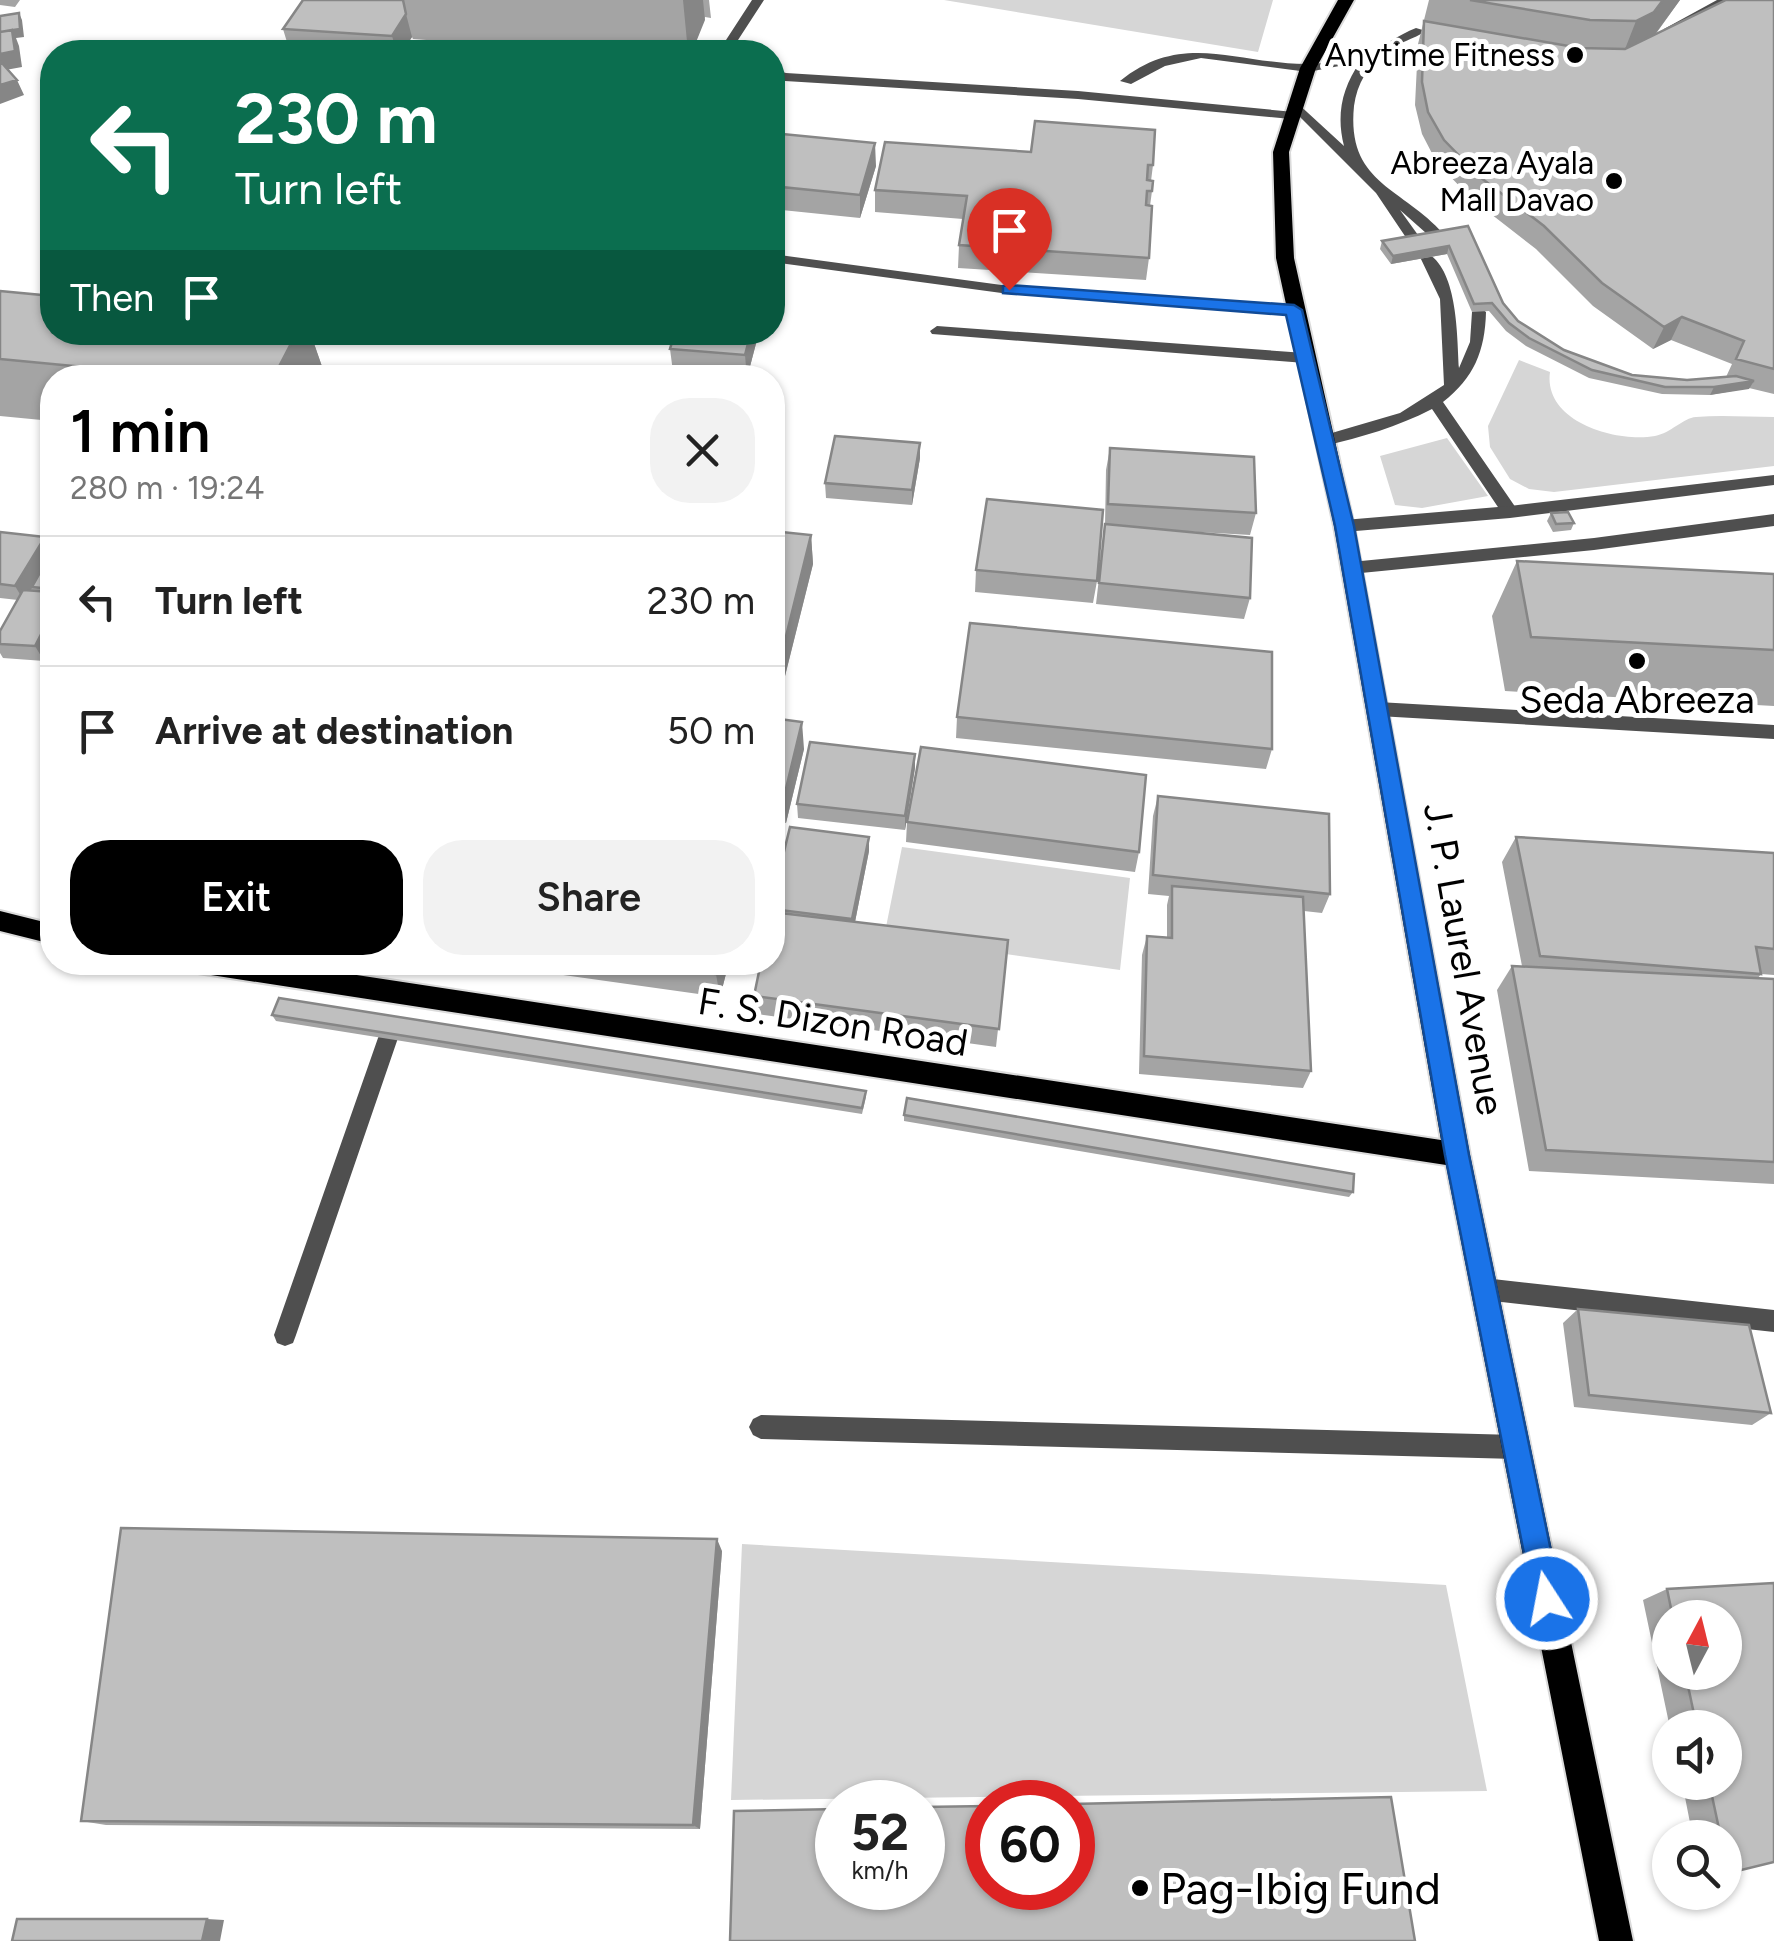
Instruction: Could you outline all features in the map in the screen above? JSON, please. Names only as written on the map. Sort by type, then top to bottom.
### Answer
[{"type":"main road","name":"J. P. Laurel Avenue","points":[[1346,0],[1308,68],[1293,110],[1280,175],[1294,310],[1344,526],[1457,1155],[1616,1941]]},
{"type":"main road","points":[[0,921],[40,931]]},
{"type":"main road","name":"F. S. Dizon Road","points":[[286,975],[403,1002],[1457,1155]]},
{"type":"street","points":[[732,40],[758,0]]},
{"type":"street","points":[[1650,38],[1726,0]]},
{"type":"street","points":[[1358,168],[1346,125],[1352,87],[1370,56],[1392,40],[1420,31]]},
{"type":"street","points":[[1126,81],[1161,63],[1201,54],[1308,68],[1370,56]]},
{"type":"street","points":[[785,77],[1293,110],[1377,187],[1416,242]]},
{"type":"street","points":[[1377,187],[1424,220],[1440,238]]},
{"type":"street","points":[[1427,257],[1448,299],[1452,385]]},
{"type":"street","points":[[785,260],[994,288],[1294,310]]},
{"type":"street","points":[[1324,441],[1373,430],[1434,401],[1477,355],[1479,312]]},
{"type":"street","points":[[936,331],[1305,358]]},
{"type":"street","points":[[1434,401],[1510,512]]},
{"type":"street","points":[[1344,526],[1510,512],[1774,480]]},
{"type":"street","points":[[1351,568],[1594,544],[1774,520]]},
{"type":"street","points":[[1378,709],[1774,732]]},
{"type":"street","points":[[285,1335],[388,1038]]},
{"type":"street","points":[[1484,1289],[1774,1321]]},
{"type":"street","points":[[761,1427],[1516,1447]]},
{"type":"shaded area","points":[[944,0],[1273,0],[1258,52]]},
{"type":"shaded area","points":[[1519,360],[1550,372],[1551,389],[1558,404],[1570,416],[1603,432],[1655,436],[1696,417],[1774,417],[1774,466],[1554,492],[1529,489],[1510,479],[1490,447],[1488,426]]},
{"type":"shaded area","points":[[1447,438],[1488,496],[1422,508],[1395,505],[1380,456]]},
{"type":"shaded area","points":[[902,847],[1130,878],[1120,970],[884,937]]},
{"type":"shaded area","points":[[742,1544],[1446,1585],[1487,1791],[1095,1796],[1095,1780],[965,1780],[965,1797],[945,1797],[945,1780],[815,1780],[815,1799],[731,1800]]},
{"type":"building","points":[[303,0],[403,0],[406,14],[392,36],[283,29]]},
{"type":"building","points":[[1470,0],[1663,0],[1654,12],[1636,21],[1590,20]]},
{"type":"building","name":"Abreeza Ayala Mall Davao","points":[[1726,0],[1774,0],[1774,369],[1736,359],[1744,341],[1682,317],[1664,327],[1602,283],[1544,226],[1480,177],[1444,140],[1428,112],[1422,82],[1424,21],[1580,48],[1625,49]]},
{"type":"building","points":[[19,13],[20,29],[0,32],[0,16]]},
{"type":"building","points":[[12,30],[15,51],[0,54],[0,32]]},
{"type":"building","points":[[0,61],[17,80],[0,85]]},
{"type":"building","points":[[1035,121],[1155,130],[1153,165],[1148,165],[1147,180],[1153,181],[1146,205],[1152,206],[1149,258],[959,245],[967,196],[875,190],[885,142],[1031,152]]},
{"type":"building","points":[[785,134],[875,143],[860,195],[785,187]]},
{"type":"building","points":[[1468,226],[1503,303],[1518,321],[1564,350],[1632,375],[1687,380],[1736,376],[1754,381],[1714,387],[1665,387],[1592,370],[1529,338],[1492,303],[1474,304],[1449,246],[1393,256],[1382,241]]},
{"type":"building","points":[[0,291],[40,295],[40,345],[290,345],[280,365],[63,365],[0,359]]},
{"type":"building","points":[[671,345],[748,345],[745,355],[670,349]]},
{"type":"building","points":[[835,436],[920,443],[912,490],[825,483]]},
{"type":"building","points":[[1110,448],[1254,457],[1256,513],[1108,504]]},
{"type":"building","points":[[987,499],[1103,510],[1097,581],[976,570]]},
{"type":"building","points":[[1568,512],[1574,523],[1556,524],[1551,513]]},
{"type":"building","points":[[1105,524],[1252,538],[1250,598],[1099,583]]},
{"type":"building","points":[[0,532],[40,536],[40,545],[15,586],[0,584]]},
{"type":"building","points":[[785,532],[811,535],[785,640]]},
{"type":"building","points":[[1517,561],[1774,574],[1774,650],[1531,637]]},
{"type":"building","points":[[23,590],[40,591],[40,636],[35,646],[0,644],[0,631]]},
{"type":"building","points":[[970,623],[1272,652],[1272,749],[957,717]]},
{"type":"building","points":[[785,720],[802,722],[785,793]]},
{"type":"building","points":[[810,742],[915,754],[905,816],[797,804]]},
{"type":"building","points":[[921,747],[1146,775],[1139,852],[907,822]]},
{"type":"building","points":[[1158,796],[1329,814],[1330,894],[1153,875]]},
{"type":"building","points":[[790,827],[869,837],[852,919],[785,911],[785,848]]},
{"type":"building","points":[[1516,837],[1774,853],[1774,949],[1756,947],[1761,974],[1540,956]]},
{"type":"building","points":[[1172,886],[1303,897],[1311,1071],[1144,1056],[1147,936],[1172,938]]},
{"type":"building","points":[[785,914],[1008,940],[999,1029],[754,996],[758,975],[785,975]]},
{"type":"building","points":[[1512,966],[1774,979],[1774,1162],[1546,1150]]},
{"type":"building","points":[[279,998],[866,1091],[862,1108],[272,1015]]},
{"type":"building","points":[[907,1098],[1354,1174],[1353,1192],[904,1115]]},
{"type":"building","points":[[1578,1309],[1749,1325],[1771,1413],[1589,1395]]},
{"type":"building","points":[[121,1528],[717,1539],[693,1825],[81,1821]]},
{"type":"building","points":[[1774,1583],[1774,1862],[1742,1870],[1742,1820],[1717,1820],[1713,1800],[1742,1800],[1742,1710],[1693,1710],[1689,1690],[1742,1690],[1742,1600],[1669,1600],[1667,1589]]},
{"type":"building","points":[[1391,1797],[1415,1941],[730,1941],[734,1811],[815,1809],[815,1910],[945,1910],[945,1807],[965,1806],[965,1910],[1095,1910],[1095,1803]]},
{"type":"building","points":[[17,1919],[207,1919],[202,1941],[12,1941]]},
{"type":"place","name":"Anytime Fitness","points":[[1575,55]]},
{"type":"place","name":"Abreeza Ayala Mall Davao","points":[[1614,181]]},
{"type":"place","name":"Seda Abreeza","points":[[1637,661]]},
{"type":"place","name":"Pag-Ibig Fund","points":[[1140,1888]]},
{"type":"route","points":[[1009,290],[1294,310],[1344,526],[1390,764],[1457,1155],[1547,1599]]}]
